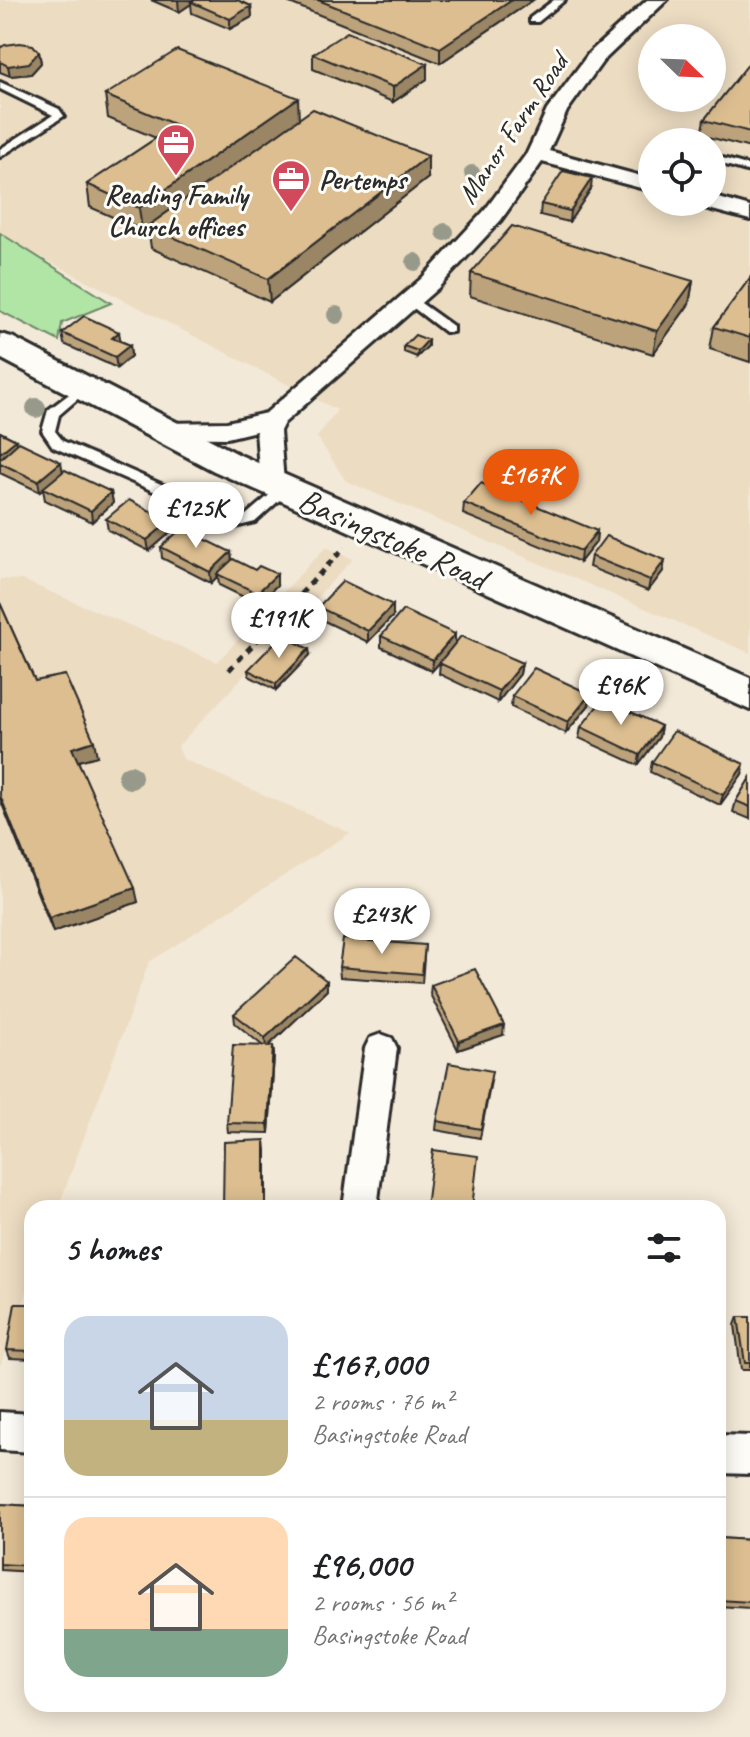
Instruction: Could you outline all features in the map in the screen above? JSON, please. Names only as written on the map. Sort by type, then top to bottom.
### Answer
[{"type":"main road","name":"Basingstoke Road","points":[[0,344],[165,431],[278,486],[750,695]]},
{"type":"street","name":"Manor Farm Road","points":[[165,431],[227,430],[274,419],[411,300],[493,215],[537,154],[557,110],[596,57],[658,0]]},
{"type":"street","points":[[537,154],[638,181]]},
{"type":"street","points":[[726,207],[750,214]]},
{"type":"street","points":[[274,419],[268,431],[278,486]]},
{"type":"street","points":[[361,1200],[381,1048]]},
{"type":"street","points":[[0,1431],[24,1432]]},
{"type":"street","points":[[726,1454],[750,1455]]},
{"type":"lane","points":[[534,20],[560,0]]},
{"type":"lane","points":[[0,85],[55,111],[59,116],[0,154]]},
{"type":"lane","points":[[726,162],[750,169]]},
{"type":"lane","points":[[411,300],[449,329]]},
{"type":"lane","points":[[84,387],[53,413],[48,431],[58,444],[235,522],[250,519],[278,486]]},
{"type":"path","points":[[229,670],[365,526]]},
{"type":"shaded area","points":[[0,0],[750,0],[750,653],[346,481],[317,437],[337,410],[0,236]]},
{"type":"shaded area","points":[[326,547],[353,559],[178,746],[183,759],[350,833],[149,962],[61,1200],[24,1200],[24,1301],[0,1366],[0,579],[22,580],[217,662]]},
{"type":"green space","points":[[0,233],[111,303],[62,323],[59,341],[0,311]]},
{"type":"building","points":[[237,0],[251,6],[230,19],[191,2]]},
{"type":"building","points":[[318,0],[512,0],[440,48]]},
{"type":"building","points":[[347,32],[427,64],[393,87],[313,54]]},
{"type":"building","points":[[20,43],[33,45],[39,52],[29,63],[8,66],[0,62],[0,48]]},
{"type":"building","name":"Reading Family Church offices","points":[[177,50],[298,98],[139,208],[87,184],[176,125],[105,95]]},
{"type":"building","points":[[750,62],[750,132],[704,120],[710,112],[726,112],[726,92]]},
{"type":"building","name":"Pertemps","points":[[313,109],[428,156],[268,279],[148,226]]},
{"type":"building","points":[[563,171],[592,178],[570,211],[541,204]]},
{"type":"building","points":[[512,226],[693,281],[657,331],[471,273]]},
{"type":"building","points":[[750,278],[750,338],[714,327]]},
{"type":"building","points":[[84,316],[119,332],[112,338],[130,345],[115,357],[62,333]]},
{"type":"building","points":[[415,335],[428,340],[418,351],[404,346]]},
{"type":"building","points":[[0,432],[16,440],[0,453]]},
{"type":"building","points":[[19,442],[61,462],[38,481],[0,463],[0,459]]},
{"type":"building","points":[[65,470],[111,492],[91,511],[43,488]]},
{"type":"building","points":[[481,483],[597,531],[581,551],[464,503]]},
{"type":"building","points":[[129,500],[170,521],[147,540],[106,519]]},
{"type":"building","points":[[182,528],[231,552],[210,572],[161,547]]},
{"type":"building","points":[[606,536],[665,560],[650,580],[591,556]]},
{"type":"building","points":[[233,559],[255,570],[259,566],[277,574],[257,593],[217,574]]},
{"type":"building","points":[[343,581],[393,605],[368,631],[318,607]]},
{"type":"building","points":[[0,603],[35,681],[65,675],[94,741],[72,748],[135,888],[49,918],[0,795]]},
{"type":"building","points":[[403,610],[455,634],[433,660],[381,636]]},
{"type":"building","points":[[282,635],[309,649],[276,684],[248,670]]},
{"type":"building","points":[[461,636],[522,663],[499,691],[439,663]]},
{"type":"building","points":[[534,668],[590,694],[568,722],[512,696]]},
{"type":"building","points":[[603,699],[661,726],[640,755],[581,727]]},
{"type":"building","points":[[674,731],[744,764],[723,795],[652,762]]},
{"type":"building","points":[[750,778],[750,807],[736,801]]},
{"type":"building","points":[[343,939],[425,945],[422,974],[339,967]]},
{"type":"building","points":[[296,957],[327,981],[265,1038],[234,1014]]},
{"type":"building","points":[[475,969],[504,1025],[459,1041],[431,985]]},
{"type":"building","points":[[233,1045],[273,1046],[268,1124],[227,1123]]},
{"type":"building","points":[[449,1063],[492,1071],[481,1129],[437,1121]]},
{"type":"building","points":[[265,1140],[265,1200],[223,1200],[224,1142]]},
{"type":"building","points":[[433,1150],[478,1156],[473,1200],[427,1200]]},
{"type":"building","points":[[15,1304],[24,1304],[24,1351],[7,1350]]},
{"type":"building","points":[[738,1317],[750,1317],[750,1363],[745,1363]]},
{"type":"building","points":[[0,1504],[24,1506],[24,1566],[0,1564]]},
{"type":"building","points":[[726,1538],[750,1540],[750,1602],[726,1600]]},
{"type":"place","name":"Reading Family Church offices","points":[[176,177]]},
{"type":"place","name":"Pertemps","points":[[291,213]]}]
